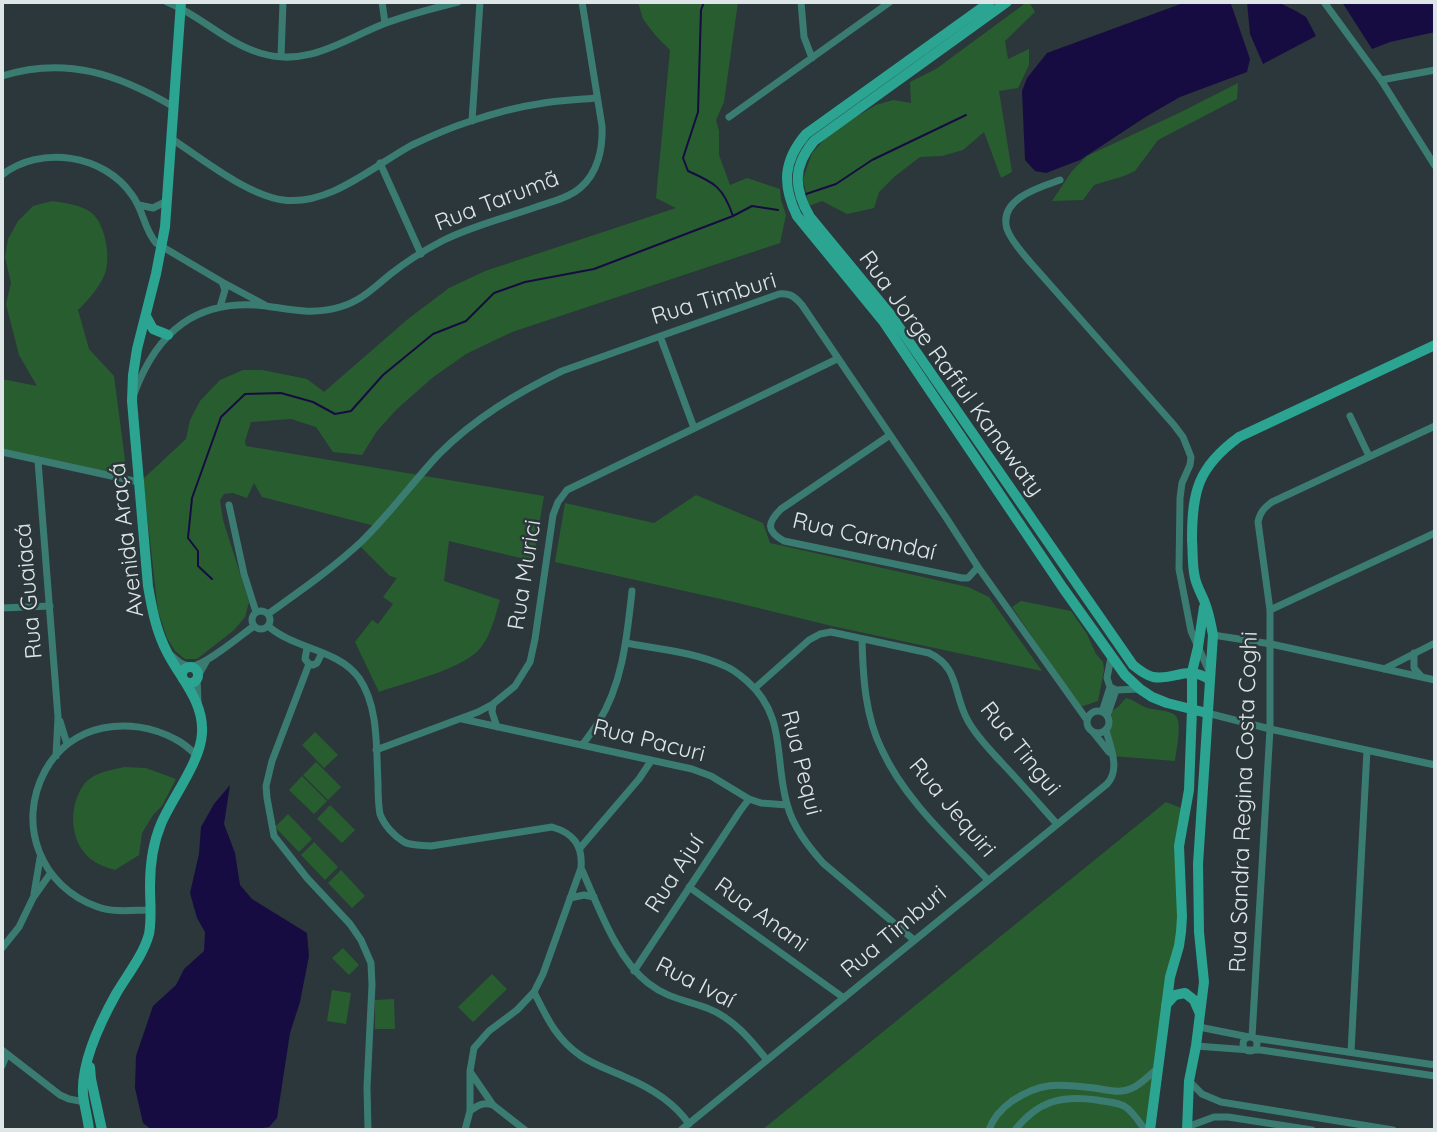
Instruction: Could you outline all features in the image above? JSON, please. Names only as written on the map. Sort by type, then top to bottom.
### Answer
[{"type":"main road","name":"Rua Jorge Rafful Kanawaty","points":[[990,2],[806,134],[790,157],[787,188],[791,204],[797,216],[883,321],[1125,675],[1152,697],[1207,713]]},
{"type":"main road","name":"Rua Jorge Rafful Kanawaty","points":[[1007,2],[814,141],[800,162],[797,174],[799,190],[810,217],[890,314],[1133,665],[1153,677],[1192,672]]},
{"type":"main road","name":"Avenida Araçá","points":[[89,1130],[83,1094],[85,1072],[94,1042],[116,995],[148,938],[151,924],[151,867],[160,825],[197,755],[202,731],[198,707],[167,652],[152,613],[132,401],[137,349],[162,247],[181,5]]},
{"type":"main road","points":[[146,316],[153,329],[168,335]]},
{"type":"main road","points":[[1187,1128],[1189,1081],[1204,982],[1199,932],[1198,864],[1213,635],[1194,570],[1192,510],[1200,481],[1217,455],[1239,437],[1435,345]]},
{"type":"main road","points":[[1148,1130],[1170,977],[1181,932],[1179,846],[1189,790],[1192,672],[1205,603]]},
{"type":"main road","points":[[1092,629],[1102,622]]},
{"type":"main road","points":[[190,667],[197,670],[197,678],[189,683],[183,679],[183,671],[190,667]]},
{"type":"main road","points":[[1192,672],[1210,676]]},
{"type":"main road","points":[[1165,1008],[1171,998],[1185,993],[1194,1000],[1200,1014]]},
{"type":"main road","name":"Avenida Araçá","points":[[94,1042],[91,1079],[103,1129]]},
{"type":"main road","points":[[85,1102],[98,1105]]},
{"type":"street","points":[[167,2],[181,5],[238,45],[262,54],[297,57],[338,46],[385,23],[458,2]]},
{"type":"street","points":[[281,56],[283,2]]},
{"type":"street","points":[[382,2],[385,23]]},
{"type":"street","points":[[472,121],[480,2]]},
{"type":"street","name":"Rua Tarumã","points":[[132,401],[141,376],[168,335],[201,313],[240,304],[295,312],[319,312],[341,307],[375,288],[392,273],[443,241],[562,198],[579,188],[591,175],[603,144],[582,2]]},
{"type":"street","points":[[801,2],[804,37],[812,58]]},
{"type":"street","points":[[729,117],[890,2]]},
{"type":"street","points":[[1324,2],[1381,80],[1435,166]]},
{"type":"street","points":[[2,76],[51,67],[86,70],[118,78],[174,107]]},
{"type":"street","points":[[1381,80],[1435,71]]},
{"type":"street","points":[[172,139],[260,195],[283,200],[305,200],[345,186],[415,144],[472,121],[538,104],[597,98]]},
{"type":"street","points":[[2,175],[28,161],[51,157],[76,158],[98,167],[114,176],[130,191],[139,205],[149,234],[156,243],[269,307]]},
{"type":"street","points":[[380,163],[421,254]]},
{"type":"street","points":[[1060,180],[1032,190],[1014,202],[1006,219],[1008,230],[1014,243],[1030,262],[1183,436],[1191,457],[1180,498],[1179,569],[1189,623],[1210,676]]},
{"type":"street","points":[[139,205],[153,208],[167,201]]},
{"type":"street","points":[[220,307],[225,290],[222,282]]},
{"type":"street","name":"Rua Timburi","points":[[268,614],[337,564],[387,514],[440,454],[468,428],[530,386],[562,371],[779,294],[789,293],[802,305],[978,567],[1087,720]]},
{"type":"street","points":[[660,336],[694,428]]},
{"type":"street","name":"Rua Murici","points":[[376,750],[462,719],[493,704],[515,686],[530,662],[553,514],[567,490],[837,359]]},
{"type":"street","points":[[1350,416],[1369,456]]},
{"type":"street","name":"Rua Sandra Regina Costa Coghi","points":[[1251,1050],[1257,1046],[1257,1041],[1252,1037],[1270,729],[1270,610],[1259,515],[1272,502],[1435,426]]},
{"type":"street","name":"Rua Carandaí","points":[[890,435],[781,509],[770,523],[771,531],[784,541],[962,578],[968,578],[978,567]]},
{"type":"street","points":[[2,452],[139,482]]},
{"type":"street","name":"Rua Guaiacá","points":[[38,461],[58,717],[56,756]]},
{"type":"street","points":[[229,505],[244,574],[256,612]]},
{"type":"street","points":[[1270,610],[1435,533]]},
{"type":"street","points":[[582,745],[599,722],[621,668],[632,591]]},
{"type":"street","points":[[2,608],[50,606]]},
{"type":"street","points":[[264,611],[268,614],[268,626],[261,629],[254,626],[252,617],[256,612],[264,611]]},
{"type":"street","points":[[167,652],[190,667],[207,660],[254,626]]},
{"type":"street","points":[[268,626],[286,639],[339,660],[361,680],[369,696],[374,720],[381,816],[386,826],[405,842],[430,846],[552,827],[573,838],[580,848],[581,868],[534,992],[517,1010],[489,1031],[474,1048],[470,1071],[470,1111],[465,1130]]},
{"type":"street","name":"Rua Tingui","points":[[755,688],[809,640],[820,634],[831,632],[929,653],[940,658],[949,667],[967,720],[979,737],[1057,824]]},
{"type":"street","points":[[1213,635],[1271,644],[1435,680]]},
{"type":"street","name":"Rua Jequiri","points":[[862,639],[863,679],[881,750],[918,805],[988,880]]},
{"type":"street","name":"Rua Pequi","points":[[626,643],[704,658],[726,666],[755,688],[774,720],[787,805],[810,849],[914,940]]},
{"type":"street","points":[[1383,669],[1435,643]]},
{"type":"street","points":[[307,648],[305,659],[309,664]]},
{"type":"street","points":[[309,664],[317,663],[321,653]]},
{"type":"street","points":[[1414,653],[1414,668],[1422,677]]},
{"type":"street","points":[[1093,732],[1106,730],[1109,723],[1104,714],[1113,689],[1107,678],[1111,657]]},
{"type":"street","points":[[198,707],[197,678],[207,660]]},
{"type":"street","points":[[309,664],[272,761],[266,786],[267,799],[274,836],[307,878],[350,924],[371,963],[368,1130]]},
{"type":"street","name":"Rua Jorge Rafful Kanawaty","points":[[1113,689],[1140,689]]},
{"type":"street","points":[[493,704],[496,727]]},
{"type":"street","points":[[1104,714],[1094,712],[1089,716],[1088,727],[1112,756]]},
{"type":"street","points":[[1207,713],[1435,765]]},
{"type":"street","name":"Rua Guaiacá","points":[[58,717],[67,744]]},
{"type":"street","name":"Rua Pacuri","points":[[462,719],[692,769],[726,784],[750,799],[761,803],[787,805]]},
{"type":"street","points":[[151,910],[99,908],[73,894],[50,874],[40,858],[32,822],[35,797],[44,772],[67,744],[107,726],[133,725],[152,729],[178,740],[197,755]]},
{"type":"street","name":"Rua Timburi","points":[[681,1130],[1112,779],[1115,764],[1106,730]]},
{"type":"street","points":[[1354,1063],[1358,1059],[1351,1052],[1367,750]]},
{"type":"street","points":[[580,848],[651,761]]},
{"type":"street","name":"Rua Ajuí","points":[[635,971],[750,799]]},
{"type":"street","points":[[33,898],[40,858]]},
{"type":"street","name":"Rua Ivaí","points":[[581,868],[615,940],[635,971],[646,982],[666,994],[725,1017],[745,1033],[767,1060]]},
{"type":"street","points":[[2,948],[19,927],[33,898],[50,874]]},
{"type":"street","name":"Rua Anani","points":[[689,887],[844,999]]},
{"type":"street","points":[[570,898],[584,895],[594,897]]},
{"type":"street","points":[[534,992],[551,1026],[580,1056],[628,1078],[674,1105],[689,1124]]},
{"type":"street","points":[[1199,1027],[1282,1043],[1435,1065]]},
{"type":"street","points":[[1196,1046],[1261,1050],[1435,1076]]},
{"type":"street","points":[[2,1066],[5,1052],[60,1095],[85,1102]]},
{"type":"street","points":[[1344,1061],[1343,1056],[1351,1052]]},
{"type":"street","points":[[989,1130],[1002,1107],[1027,1090],[1038,1094],[1056,1084],[1121,1091],[1138,1086],[1157,1069]]},
{"type":"street","points":[[470,1071],[494,1105],[525,1130]]},
{"type":"street","points":[[1189,1081],[1202,1094],[1221,1102],[1394,1130]]},
{"type":"street","points":[[1056,1084],[1051,1092],[1058,1101]]},
{"type":"street","points":[[1038,1094],[1038,1107]]},
{"type":"street","points":[[1015,1130],[1038,1107],[1068,1098],[1121,1104],[1148,1130]]},
{"type":"street","points":[[470,1111],[479,1104],[494,1105]]},
{"type":"street","points":[[1187,1128],[1214,1117],[1228,1117],[1312,1130]]},
{"type":"green space","points":[[638,2],[738,2],[724,102],[716,120],[719,155],[730,185],[747,178],[780,189],[786,215],[780,243],[512,332],[466,354],[432,378],[397,409],[377,431],[362,455],[333,452],[316,427],[291,419],[251,422],[246,446],[544,496],[533,561],[449,541],[444,581],[500,600],[488,635],[474,654],[449,668],[379,692],[355,642],[372,620],[378,624],[393,604],[383,597],[397,578],[390,576],[358,544],[375,526],[262,497],[254,483],[247,498],[233,493],[224,494],[220,500],[223,520],[249,602],[245,617],[234,630],[197,659],[185,659],[175,651],[167,638],[158,611],[143,479],[186,439],[190,420],[200,401],[220,380],[243,370],[262,370],[307,379],[324,392],[408,319],[449,288],[485,271],[676,208],[656,198],[670,50],[643,19]]},
{"type":"green space","points":[[1027,2],[1035,12],[1005,41],[1008,59],[1029,49],[1029,65],[1018,88],[999,91],[1012,172],[1001,178],[984,132],[963,150],[942,156],[920,157],[879,192],[874,208],[847,214],[822,201],[809,206],[803,179],[812,153],[831,132],[876,105],[893,100],[911,103],[910,82],[936,69]]},
{"type":"green space","points":[[1238,83],[1237,99],[1158,140],[1135,171],[1094,185],[1083,200],[1052,201],[1072,171],[1087,156]]},
{"type":"green space","points":[[52,201],[75,205],[89,211],[95,216],[106,240],[107,260],[104,276],[93,294],[78,310],[89,349],[114,376],[125,460],[122,471],[113,474],[2,449],[2,379],[37,386],[19,355],[6,304],[11,283],[5,257],[8,239],[18,221],[33,206]]},
{"type":"green space","points":[[696,495],[763,523],[770,543],[968,587],[989,597],[1042,671],[555,562],[565,503],[654,523]]},
{"type":"green space","points":[[1021,601],[1071,611],[1103,662],[1098,701],[1080,707],[1012,607]]},
{"type":"green space","points":[[1126,698],[1147,708],[1175,715],[1179,730],[1175,761],[1112,756],[1109,732],[1112,711]]},
{"type":"green space","points":[[315,732],[338,755],[324,768],[302,745]]},
{"type":"green space","points":[[316,762],[341,787],[328,800],[303,775]]},
{"type":"green space","points":[[125,767],[146,768],[176,779],[162,806],[142,833],[139,855],[115,870],[86,855],[76,836],[73,814],[79,792],[89,779]]},
{"type":"green space","points":[[302,776],[327,801],[314,814],[289,790]]},
{"type":"green space","points":[[1166,802],[1186,810],[1179,946],[1152,1130],[762,1130]]},
{"type":"green space","points":[[330,805],[355,830],[342,843],[317,819]]},
{"type":"green space","points":[[288,814],[312,839],[299,852],[275,827]]},
{"type":"green space","points":[[314,842],[338,867],[325,880],[301,855]]},
{"type":"green space","points":[[341,870],[365,896],[352,908],[328,883]]},
{"type":"green space","points":[[343,948],[359,965],[349,975],[332,958]]},
{"type":"green space","points":[[492,974],[507,989],[473,1022],[458,1007]]},
{"type":"green space","points":[[332,990],[351,993],[346,1024],[327,1021]]},
{"type":"green space","points":[[394,999],[395,1029],[375,1029],[375,1000]]},
{"type":"shaded area","points":[[1186,2],[1231,4],[1250,59],[1247,72],[1180,97],[1080,160],[1046,173],[1035,171],[1025,160],[1022,91],[1027,78],[1047,53]]},
{"type":"shaded area","points":[[1247,2],[1278,2],[1306,17],[1316,36],[1263,64],[1250,34]]},
{"type":"shaded area","points":[[1342,2],[1435,2],[1435,32],[1372,49]]},
{"type":"shaded area","points":[[230,785],[224,824],[235,853],[240,885],[252,899],[307,933],[309,956],[300,1002],[290,1033],[277,1118],[269,1127],[252,1130],[152,1130],[143,1123],[135,1088],[136,1056],[153,1006],[176,985],[184,969],[204,951],[205,932],[197,918],[190,893],[199,854],[201,827],[214,804]]},
{"type":"waterway","points":[[704,2],[701,10],[698,112],[683,158],[688,171],[717,187],[726,198],[733,216]]},
{"type":"waterway","points":[[806,194],[836,184],[872,160],[966,115]]},
{"type":"waterway","points":[[212,579],[198,566],[198,551],[188,538],[192,498],[221,417],[245,394],[281,393],[313,402],[335,414],[351,411],[383,375],[433,334],[466,321],[494,293],[525,282],[594,269],[733,216],[752,206],[778,210]]}]
